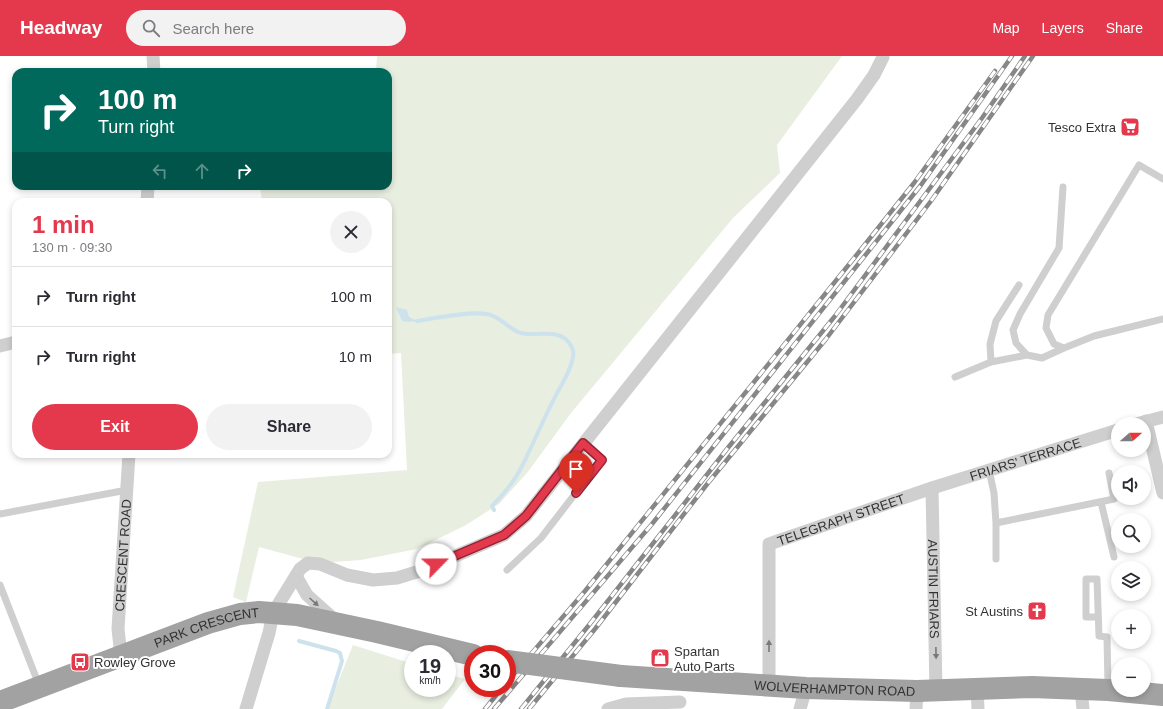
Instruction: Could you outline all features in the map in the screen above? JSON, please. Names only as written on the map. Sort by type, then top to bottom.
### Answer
[{"type":"highway","name":"PARK CRESCENT","points":[[5,704],[40,687],[208,623],[240,614],[259,612],[273,613]]},
{"type":"highway","points":[[273,613],[297,615],[338,623],[464,652]]},
{"type":"highway","name":"WOLVERHAMPTON ROAD","points":[[516,662],[621,676],[769,685],[923,697],[977,698],[1032,687],[1082,699],[1108,690],[1163,695]]},
{"type":"street","points":[[153,56],[154,68]]},
{"type":"street","points":[[246,709],[269,633],[273,613],[300,569],[308,563],[320,564],[347,575],[373,580],[397,578],[423,570],[504,535],[526,516],[857,99],[874,75],[883,57]]},
{"type":"street","points":[[0,346],[12,343]]},
{"type":"street","points":[[1151,420],[1163,417]]},
{"type":"street","name":"FRIARS' TERRACE","points":[[932,488],[1111,432]]},
{"type":"street","points":[[1151,454],[1163,493]]},
{"type":"street","name":"CRESCENT ROAD","points":[[121,656],[118,629],[129,458]]},
{"type":"street","name":"TELEGRAPH STREET","points":[[769,685],[769,544],[932,488]]},
{"type":"street","name":"AUSTIN FRIARS","points":[[923,697],[932,488]]},
{"type":"street","points":[[296,576],[306,595],[338,623]]},
{"type":"street","points":[[608,709],[626,704],[679,706],[689,681]]},
{"type":"street","points":[[800,709],[806,688]]},
{"type":"lane","points":[[1064,348],[1054,344],[1046,328],[1048,315],[1139,165],[1163,179]]},
{"type":"lane","points":[[1027,355],[1016,343],[1013,330],[1020,314],[1059,248],[1063,187]]},
{"type":"lane","points":[[991,362],[990,344],[996,321],[1019,285]]},
{"type":"lane","points":[[955,376],[991,362],[1027,355],[1042,358],[1094,336],[1163,319]]},
{"type":"lane","points":[[507,570],[541,538],[602,460],[583,443]]},
{"type":"lane","points":[[989,470],[994,493],[996,559]]},
{"type":"lane","points":[[996,523],[1114,499],[1109,474]]},
{"type":"lane","points":[[0,514],[127,490]]},
{"type":"lane","points":[[1101,502],[1114,557]]},
{"type":"lane","points":[[1097,616],[1086,616],[1086,579],[1097,579],[1098,636],[1107,637],[1108,690]]},
{"type":"lane","points":[[0,585],[40,687]]},
{"type":"shaded area","points":[[377,56],[842,56],[777,145],[780,173],[733,218],[571,413],[527,473],[499,504],[466,525],[417,549],[361,560],[318,563],[259,547],[246,602],[233,597],[258,482],[407,470],[401,353],[392,354],[392,198],[262,198],[260,190],[392,190],[392,68],[376,68]]},
{"type":"shaded area","points":[[353,645],[404,661],[404,697],[451,697],[442,709],[327,709]]},
{"type":"shaded area","points":[[456,676],[464,679],[456,691]]},
{"type":"water","points":[[396,307],[407,310],[409,317],[417,321],[402,321]]},
{"type":"waterway","points":[[417,321],[462,314],[487,314],[496,317],[512,329],[521,333],[549,334],[562,337],[567,340],[573,349],[573,359],[567,376],[556,394],[520,470],[514,480],[492,506],[494,510]]},
{"type":"waterway","points":[[299,641],[340,653],[342,661],[327,709]]},
{"type":"railway","points":[[494,709],[652,524],[921,185],[1012,56]]},
{"type":"railway","points":[[521,709],[727,449],[835,316],[982,118],[1025,56]]},
{"type":"railway","points":[[529,709],[595,629],[708,483],[826,339],[931,201],[1033,56]]},
{"type":"railway","points":[[516,672],[585,591],[855,257],[914,183],[995,71]]},
{"type":"railway","points":[[485,709],[495,697]]},
{"type":"place","name":"Tesco Extra","points":[[1130,127]]},
{"type":"place","name":"St Austins","points":[[1037,611]]},
{"type":"place","name":"Spartan Auto Parts","points":[[660,658]]},
{"type":"place","name":"Rowley Grove","points":[[80,662]]},
{"type":"route","points":[[436,564],[504,535],[526,516],[583,443],[602,460],[576,493]]}]
